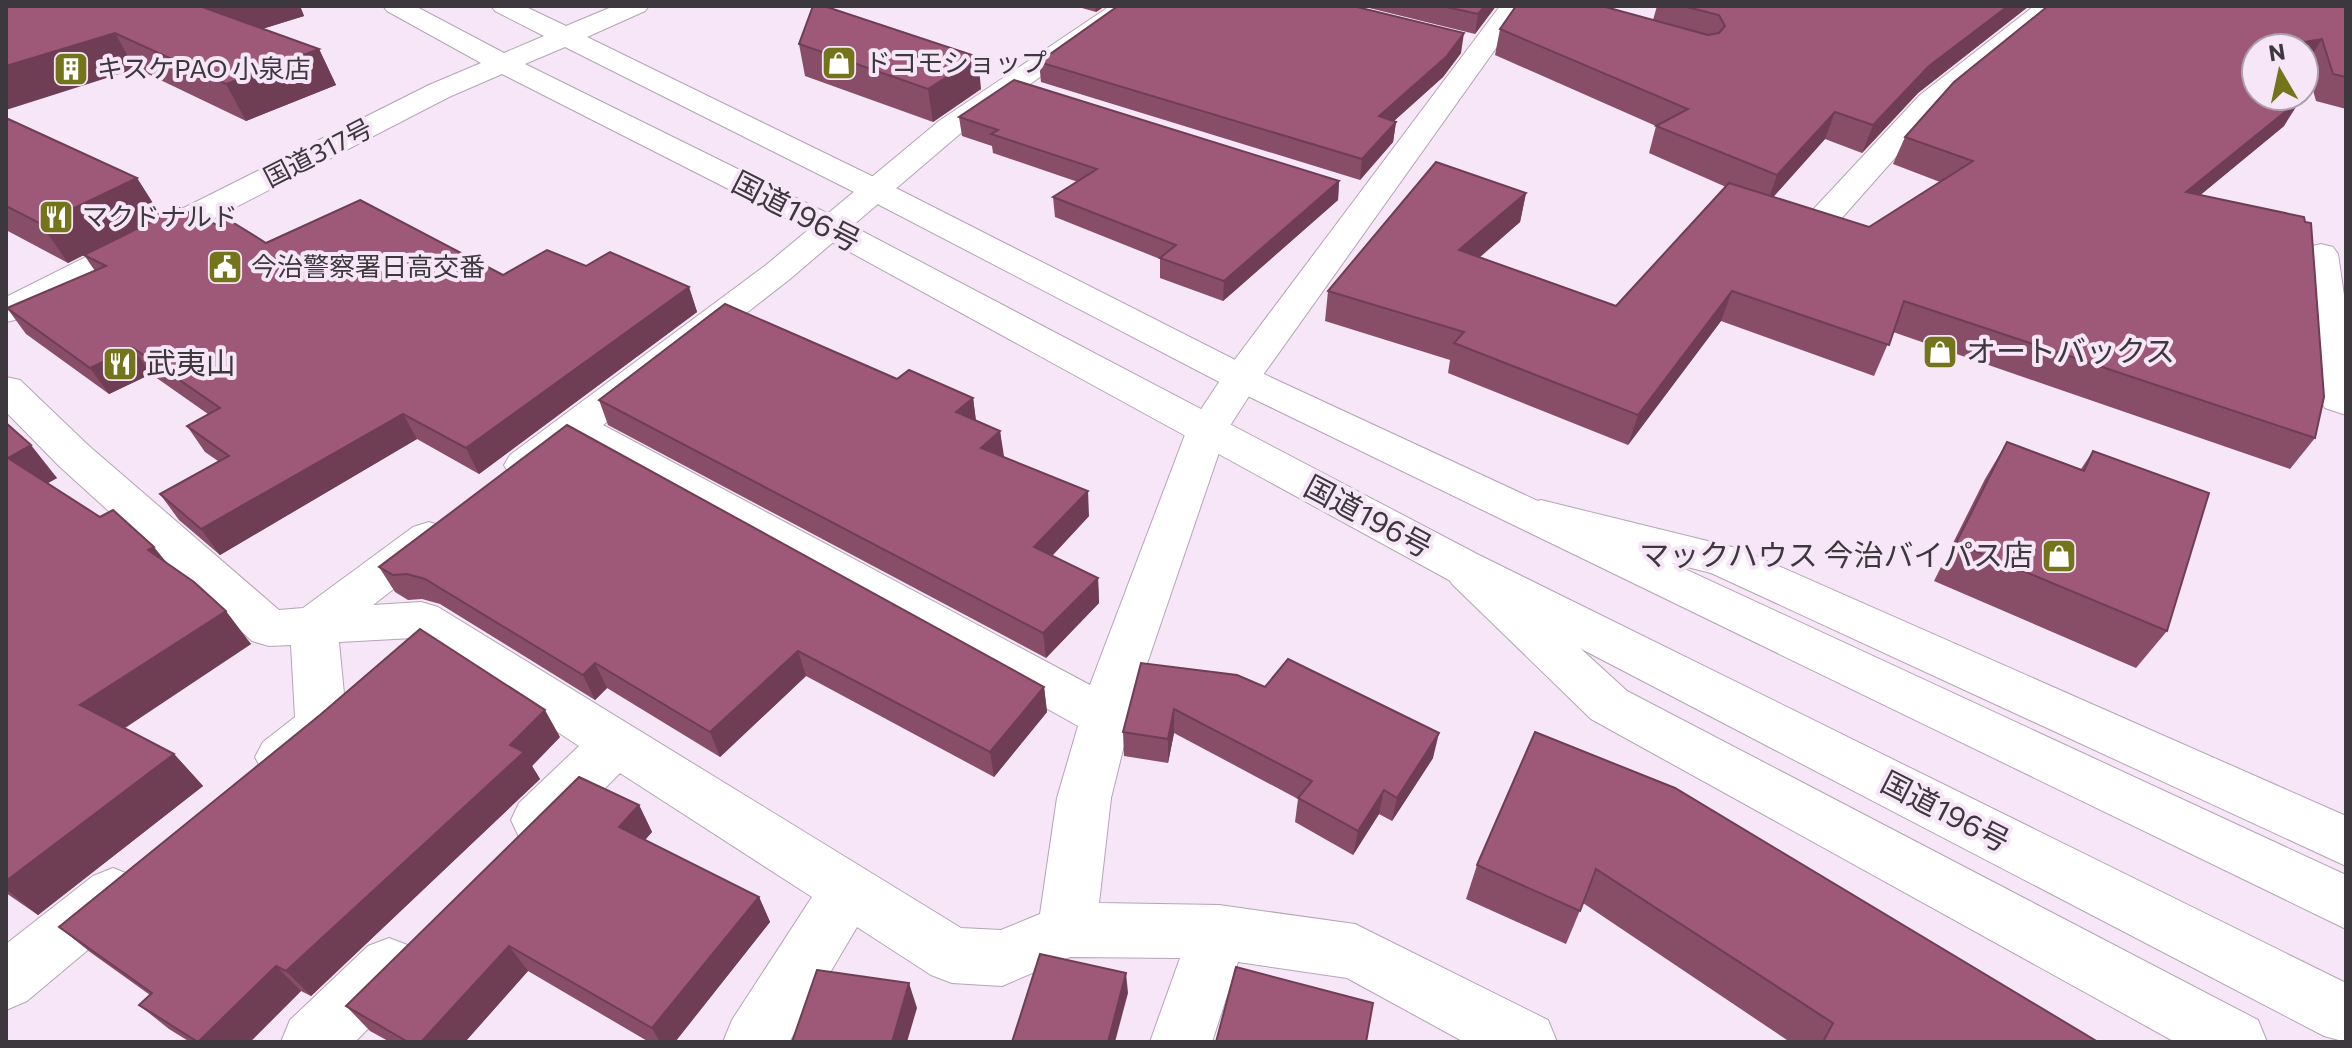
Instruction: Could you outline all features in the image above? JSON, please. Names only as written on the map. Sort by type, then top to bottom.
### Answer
[{"type":"main road","name":"国道196号","points":[[396,6],[502,63],[829,227],[1206,432],[1463,567],[2346,1015]]},
{"type":"main road","name":"国道196号","points":[[504,6],[875,190],[1241,378],[2346,903]]},
{"type":"main road","name":"国道317号","points":[[6,311],[502,63],[636,6]]},
{"type":"main road","points":[[500,483],[778,272],[950,127],[1027,90],[1127,6]]},
{"type":"main road","points":[[1067,930],[1084,798],[1106,717],[1206,432],[1358,194],[1468,43],[1513,6]]},
{"type":"main road","points":[[1821,221],[1930,101],[2050,6]]},
{"type":"main road","points":[[2321,254],[2339,399],[2346,403]]},
{"type":"main road","points":[[6,389],[74,456],[269,628],[421,620],[952,955],[1002,958],[1067,930],[1219,932],[1355,952],[1526,1042]]},
{"type":"main road","points":[[575,427],[1106,717]]},
{"type":"main road","points":[[1512,508],[1724,560],[2346,842]]},
{"type":"main road","points":[[314,625],[450,521]]},
{"type":"main road","points":[[1463,567],[1609,705],[2236,1042]]},
{"type":"main road","points":[[248,784],[321,725],[314,625]]},
{"type":"main road","points":[[503,853],[616,743]]},
{"type":"main road","points":[[6,981],[151,863]]},
{"type":"main road","points":[[754,1042],[848,890]]},
{"type":"main road","points":[[312,1042],[425,931]]},
{"type":"main road","points":[[1181,1042],[1219,932]]},
{"type":"building","points":[[6,6],[206,6],[202,7],[319,49],[226,84],[115,33],[6,66]]},
{"type":"building","points":[[813,6],[824,6],[978,57],[928,89],[799,44]]},
{"type":"building","points":[[1118,6],[1353,6],[1464,33],[1446,57],[1379,116],[1396,122],[1362,159],[1039,62]]},
{"type":"building","points":[[1442,6],[1485,6],[1478,14]]},
{"type":"building","points":[[1516,6],[1602,6],[1708,35],[1719,33],[1725,26],[1719,15],[1683,6],[2008,6],[1929,66],[1873,125],[1835,112],[1777,175],[1656,126],[1688,109],[1500,29]]},
{"type":"building","points":[[2048,6],[2346,6],[2346,77],[2333,74],[2320,32],[2240,32],[2240,112],[2285,112],[2186,192],[2304,217],[2305,222],[2311,223],[2324,397],[2315,438],[1904,301],[1889,345],[1732,291],[1638,415],[1454,343],[1464,332],[1328,291],[1436,162],[1526,193],[1459,250],[1616,306],[1729,183],[1869,227],[1973,161],[1905,137],[1954,82]]},
{"type":"building","points":[[1014,80],[1339,181],[1224,281],[1160,258],[1176,245],[1053,197],[1097,169],[991,134],[998,130],[959,117]]},
{"type":"building","points":[[6,118],[137,178],[41,224],[6,206]]},
{"type":"building","points":[[360,200],[503,275],[547,250],[586,266],[610,252],[689,287],[466,448],[403,414],[201,529],[160,494],[229,456],[187,426],[220,408],[133,348],[90,368],[7,308],[106,266],[84,255],[179,208],[217,225],[229,220],[266,243]]},
{"type":"building","points":[[725,304],[897,379],[909,370],[973,398],[956,412],[1000,431],[981,448],[1088,491],[1034,547],[1098,578],[1043,633],[599,400]]},
{"type":"building","points":[[6,423],[31,445],[8,458],[100,517],[113,510],[154,547],[148,550],[194,582],[226,611],[80,705],[174,754],[6,881]]},
{"type":"building","points":[[567,425],[1044,687],[990,752],[798,651],[710,732],[595,663],[583,675],[425,579],[407,574],[393,575],[379,567]]},
{"type":"building","name":"マックハウス 今治バイパス店","points":[[2007,442],[2084,471],[2093,451],[2209,493],[2167,631],[1956,543]]},
{"type":"building","points":[[420,629],[545,710],[510,745],[524,752],[286,971],[276,966],[198,1042],[139,1005],[152,993],[59,927],[320,715]]},
{"type":"building","points":[[1288,659],[1439,733],[1397,798],[1384,790],[1358,831],[1298,798],[1312,781],[1174,709],[1168,739],[1123,732],[1141,663],[1237,675],[1265,687]]},
{"type":"building","points":[[1535,732],[1675,788],[2098,1042],[1823,1042],[1833,1023],[1596,869],[1580,911],[1477,865]]},
{"type":"building","points":[[579,777],[639,805],[619,827],[759,897],[652,1028],[509,946],[421,1042],[408,1042],[346,1006]]},
{"type":"building","points":[[1040,954],[1126,973],[1108,1042],[1012,1042]]},
{"type":"building","points":[[1236,967],[1373,1003],[1366,1042],[1216,1042]]},
{"type":"building","points":[[817,970],[909,983],[892,1042],[792,1042]]},
{"type":"place","name":"ドコモショップ","points":[[839,63]]},
{"type":"place","name":"キスケPAO 小泉店","points":[[71,69]]},
{"type":"place","name":"マクドナルド","points":[[56,217]]},
{"type":"place","name":"今治警察署日高交番","points":[[225,267]]},
{"type":"place","name":"オートバックス","points":[[1940,352]]},
{"type":"place","name":"武夷山","points":[[120,364]]},
{"type":"place","name":"マックハウス 今治バイパス店","points":[[2059,556]]}]
